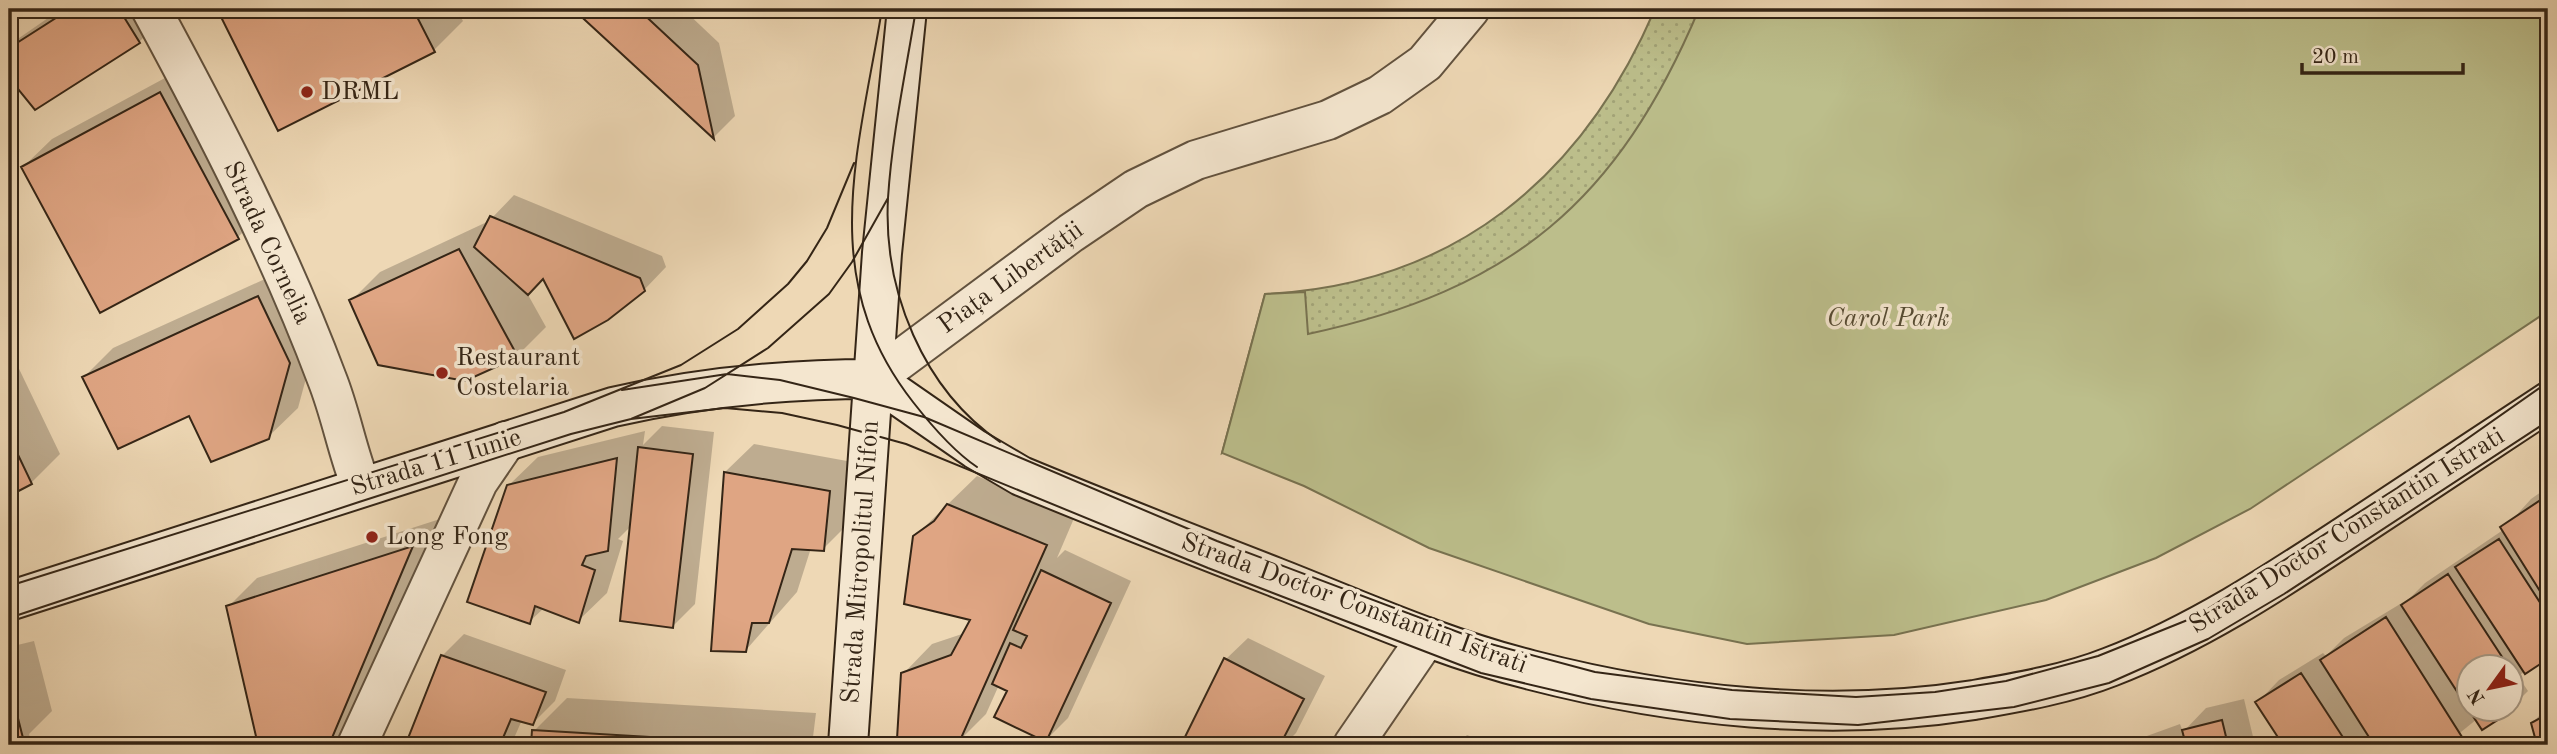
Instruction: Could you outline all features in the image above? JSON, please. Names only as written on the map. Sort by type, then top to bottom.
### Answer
[{"type":"street","name":"Strada Cornelia","points":[[151,9],[202,103],[284,272],[328,382],[361,486]]},
{"type":"street","points":[[874,379],[882,253],[908,9]]},
{"type":"street","name":"Piața Libertății","points":[[874,379],[1136,188],[1196,160],[1328,121],[1380,95],[1425,63],[1458,28],[1471,9]]},
{"type":"street","name":"Strada 11 Iunie","points":[[9,601],[613,407],[678,392],[766,381],[874,379]]},
{"type":"street","name":"Strada Doctor Constantin Istrati","points":[[874,379],[975,449],[1021,476],[1427,637],[1529,670],[1595,684],[1733,706],[1857,711],[1930,706],[2010,694],[2108,668],[2199,628],[2270,585],[2548,402]]},
{"type":"street","name":"Strada Mitropolitul Nifon","points":[[848,745],[874,379]]},
{"type":"street","points":[[357,745],[478,482],[506,441]]},
{"type":"street","points":[[1353,745],[1427,637]]},
{"type":"green space","points":[[1655,9],[1725,9],[1592,223],[1222,453],[1265,294],[1333,286],[1395,269],[1452,244],[1504,211],[1549,171],[1590,124],[1625,69]]},
{"type":"green space","name":"Carol Park","points":[[1699,9],[2548,9],[2548,311],[2250,509],[2156,558],[2046,600],[1894,635],[1747,644],[1649,624],[1429,548],[1304,486],[1222,453],[1265,294],[1305,292],[1308,334],[1380,315],[1444,292],[1500,262],[1550,227],[1594,185],[1633,135],[1667,76]]},
{"type":"building","points":[[9,9],[30,9],[9,22]]},
{"type":"building","points":[[70,9],[119,9],[140,43],[35,110],[9,78],[9,48]]},
{"type":"building","name":"DRML","points":[[217,9],[413,9],[435,52],[278,131]]},
{"type":"building","points":[[573,9],[638,9],[698,65],[714,139]]},
{"type":"building","points":[[160,92],[239,239],[100,313],[21,167]]},
{"type":"building","points":[[490,216],[640,278],[645,291],[608,320],[574,339],[543,279],[528,295],[474,247]]},
{"type":"building","points":[[459,249],[518,357],[465,381],[378,365],[349,300]]},
{"type":"building","points":[[258,296],[290,363],[269,439],[211,462],[189,416],[118,449],[82,377]]},
{"type":"building","points":[[9,436],[32,484],[9,496]]},
{"type":"building","points":[[638,447],[693,454],[673,628],[620,621]]},
{"type":"building","points":[[617,458],[608,551],[586,556],[582,565],[595,570],[579,623],[535,606],[530,624],[467,602],[507,485]]},
{"type":"building","points":[[724,472],[830,491],[824,551],[792,549],[769,623],[752,623],[746,652],[711,651]]},
{"type":"building","points":[[2548,495],[2548,604],[2500,527]]},
{"type":"building","points":[[947,504],[1047,545],[958,745],[897,739],[901,673],[951,655],[970,620],[904,604],[913,536],[934,521]]},
{"type":"building","points":[[2499,539],[2548,615],[2548,659],[2526,673],[2526,652],[2511,652],[2455,567]]},
{"type":"building","points":[[413,546],[329,745],[258,745],[226,606]]},
{"type":"building","points":[[1041,570],[1111,603],[1046,742],[994,717],[1007,691],[992,684],[1010,643],[1021,648],[1027,636],[1013,630]]},
{"type":"building","points":[[2448,574],[2499,652],[2456,652],[2456,690],[2401,605]]},
{"type":"building","points":[[2386,617],[2462,737],[2448,745],[2374,745],[2320,660]]},
{"type":"building","points":[[441,655],[546,692],[533,725],[511,719],[500,745],[419,745],[407,741]]},
{"type":"building","points":[[1224,658],[1304,699],[1280,745],[1252,745],[1239,738],[1236,745],[1181,745]]},
{"type":"building","points":[[2301,673],[2348,745],[2283,745],[2255,702]]},
{"type":"building","points":[[9,683],[24,742],[9,744]]},
{"type":"building","points":[[2548,714],[2548,745],[2537,745],[2531,723]]},
{"type":"building","points":[[2222,720],[2228,745],[2186,745],[2182,730]]},
{"type":"building","points":[[2477,722],[2494,722],[2482,730]]},
{"type":"building","points":[[532,730],[783,745],[531,745]]},
{"type":"tram line","points":[[882,9],[856,163],[852,212],[854,260],[864,308],[883,355],[913,402],[951,445],[977,467]]},
{"type":"tram line","points":[[916,9],[890,174],[888,233],[893,268],[913,335],[929,366],[949,395],[973,420],[1000,442]]},
{"type":"tram line","points":[[9,586],[564,412],[681,365],[738,329],[788,284],[807,261],[827,228],[854,163]]},
{"type":"tram line","points":[[9,618],[571,434],[631,419],[705,388],[768,348],[829,294],[852,262],[888,198]]},
{"type":"tram line","points":[[622,390],[727,374],[780,380],[854,398],[924,417],[1217,541],[1487,643],[1595,672],[1732,690],[1856,697],[1935,692],[2006,681],[2098,656],[2195,617],[2397,488],[2548,382]]},
{"type":"tram line","points":[[631,419],[725,408],[782,413],[837,425],[906,444],[1208,568],[1481,673],[1591,699],[1730,719],[1858,725],[2014,707],[2109,683],[2208,639],[2284,594],[2548,421]]},
{"type":"place","name":"DRML","points":[[307,92]]},
{"type":"place","name":"Restaurant Costelaria","points":[[442,373]]},
{"type":"place","name":"Long Fong","points":[[372,537]]}]
